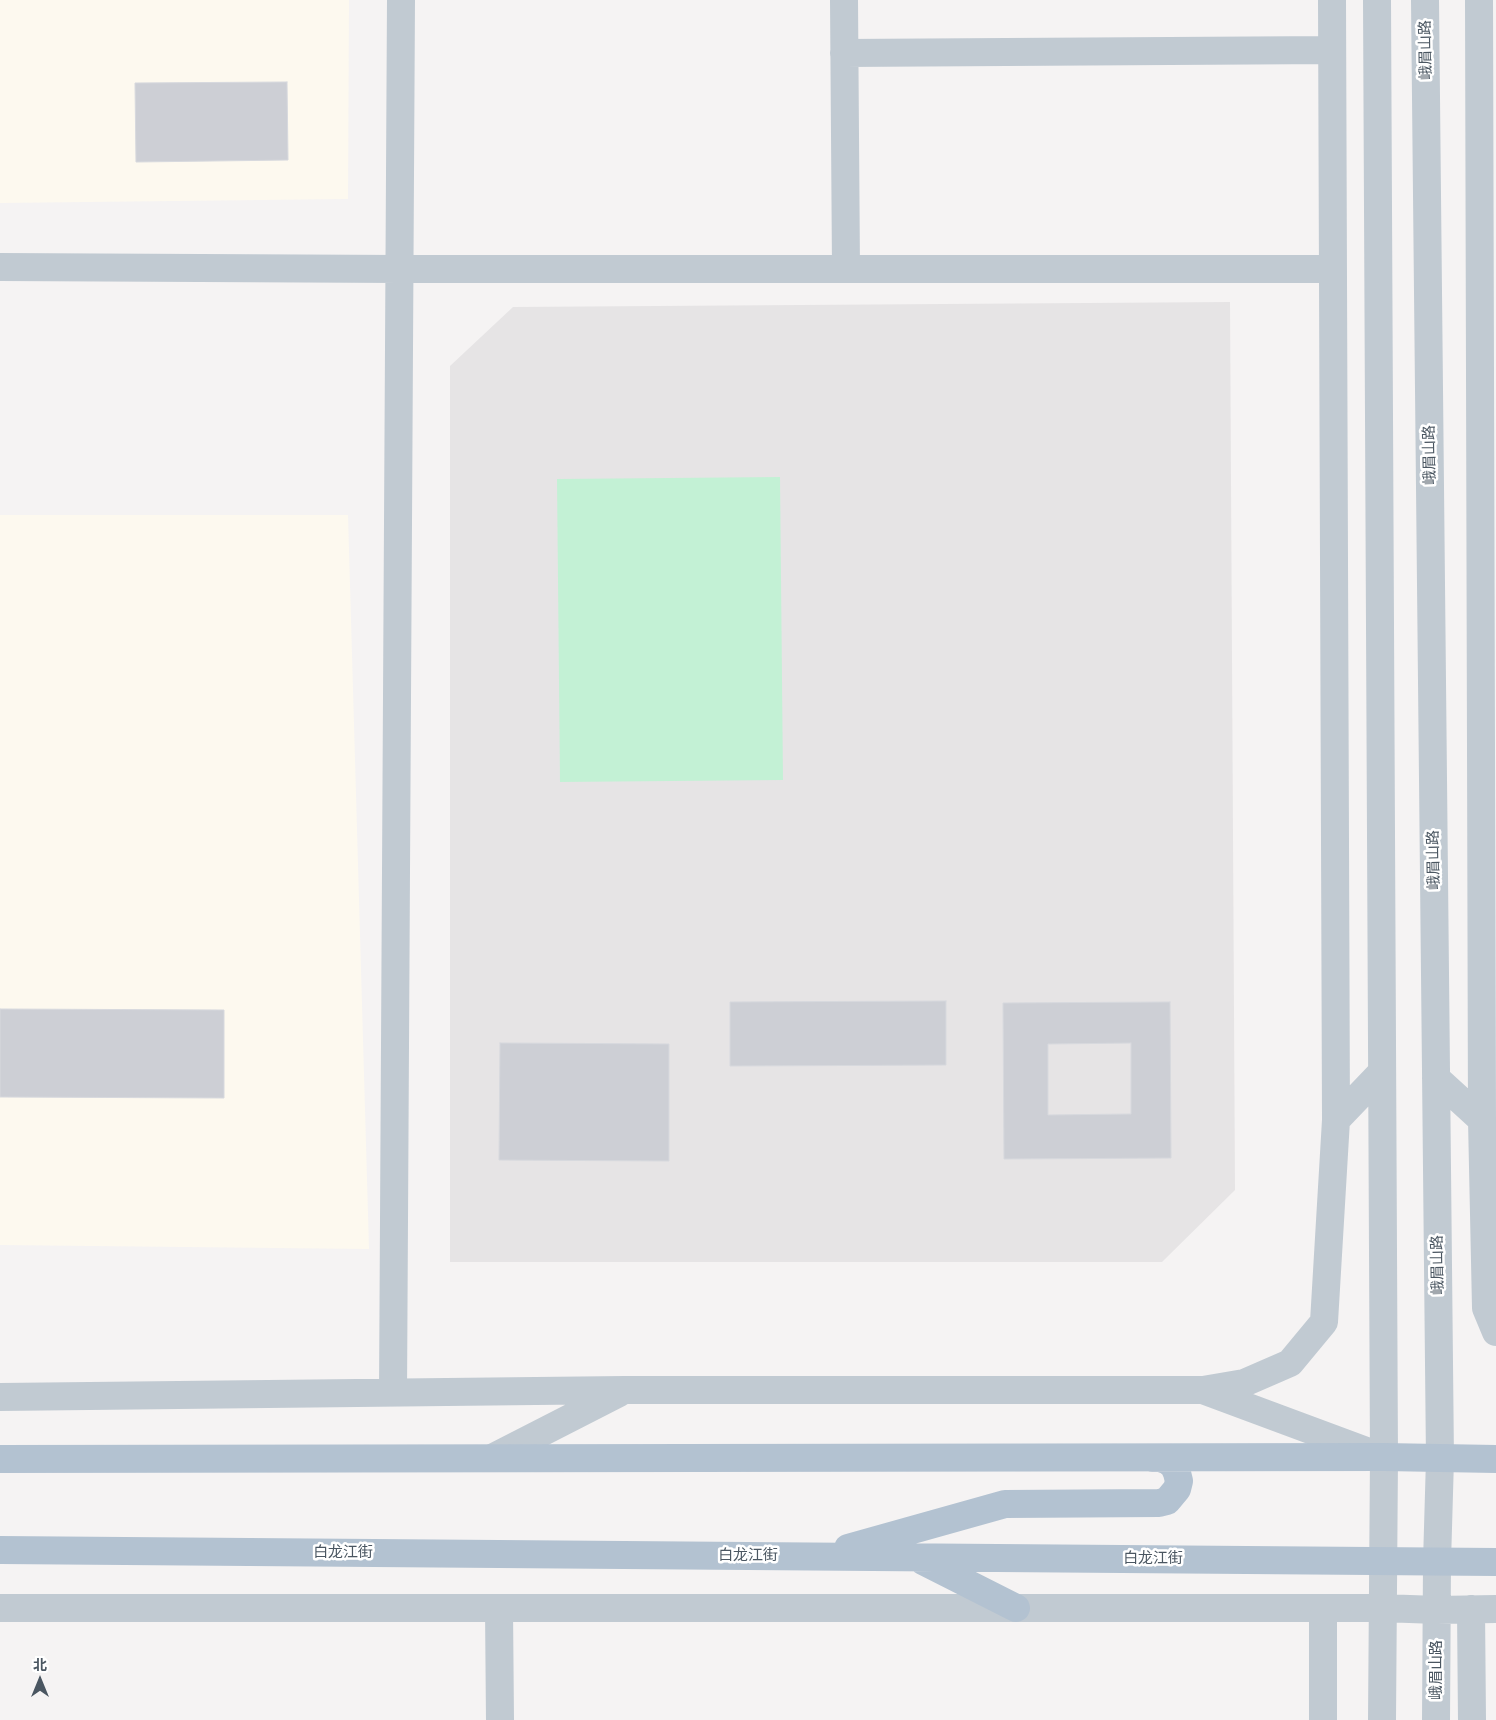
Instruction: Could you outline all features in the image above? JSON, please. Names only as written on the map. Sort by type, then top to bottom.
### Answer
[{"type":"main road","points":[[1152,1458],[1384,1457],[1496,1459]]},
{"type":"main road","points":[[0,1459],[1160,1458],[1168,1461],[1178,1473],[1177,1489],[1167,1501],[1159,1503],[1005,1504],[815,1557]]},
{"type":"main road","name":"白龙江街","points":[[0,1550],[1496,1562]]},
{"type":"main road","points":[[918,1558],[1016,1608]]},
{"type":"street","points":[[393,1392],[401,0]]},
{"type":"street","points":[[844,0],[846,269]]},
{"type":"street","points":[[0,1397],[625,1390],[1203,1390],[1244,1384],[1290,1363],[1324,1322],[1336,1120],[1332,0]]},
{"type":"street","points":[[1377,0],[1384,1457],[1382,1720]]},
{"type":"street","name":"峨眉山路","points":[[1425,0],[1440,1459],[1436,1562],[1436,1720]]},
{"type":"street","points":[[1479,0],[1482,1120],[1486,1308],[1496,1332]]},
{"type":"street","points":[[844,53],[1332,50]]},
{"type":"street","points":[[0,267],[1333,269]]},
{"type":"street","points":[[1336,1120],[1382,1072]]},
{"type":"street","points":[[1436,1078],[1482,1120]]},
{"type":"street","points":[[492,1458],[625,1390]]},
{"type":"street","points":[[1203,1390],[1384,1457]]},
{"type":"street","points":[[0,1608],[1484,1609],[1472,1720]]},
{"type":"street","points":[[499,1608],[500,1720]]},
{"type":"street","points":[[1323,1608],[1323,1720]]},
{"type":"shaded area","points":[[0,0],[349,0],[348,199],[0,203]]},
{"type":"shaded area","points":[[1230,302],[1235,1190],[1162,1262],[450,1262],[450,366],[513,307]]},
{"type":"shaded area","points":[[0,515],[348,515],[369,1249],[0,1245]]},
{"type":"green space","points":[[780,477],[783,780],[560,782],[557,479]]},
{"type":"building","points":[[287,82],[288,160],[136,162],[135,83]]},
{"type":"building","points":[[946,1001],[946,1065],[730,1066],[730,1002]]},
{"type":"building","points":[[1170,1002],[1171,1158],[1004,1159],[1003,1003]],"holes":[[[1131,1043],[1131,1114],[1048,1115],[1048,1044]]]},
{"type":"building","points":[[0,1009],[224,1010],[224,1098],[0,1097]]},
{"type":"building","points":[[500,1043],[669,1044],[669,1161],[499,1160]]}]
